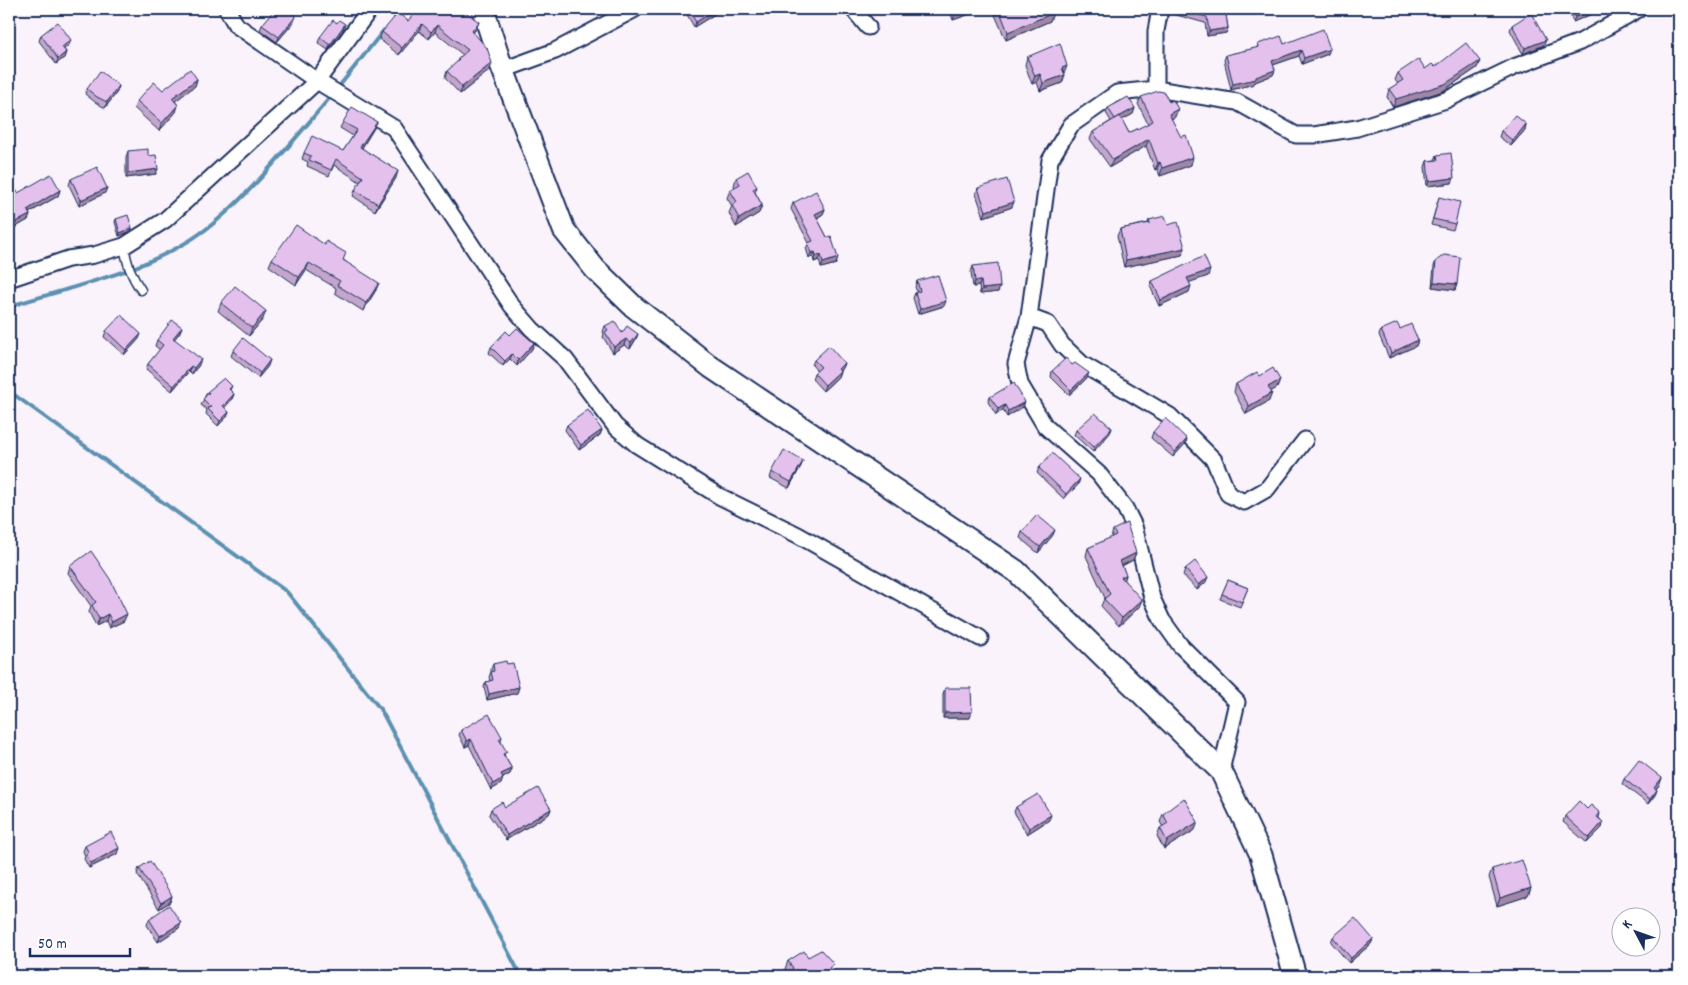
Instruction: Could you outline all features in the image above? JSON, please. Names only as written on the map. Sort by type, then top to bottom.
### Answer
[{"type":"main road","points":[[484,9],[503,70],[564,230],[595,269],[633,306],[711,367],[1016,571],[1221,771],[1261,855],[1295,976]]},
{"type":"street","points":[[227,9],[236,25],[329,89],[394,128],[512,306],[532,329],[565,359],[615,426],[637,445],[719,496],[798,535],[980,638]]},
{"type":"street","points":[[9,279],[68,259],[94,255],[124,246],[165,220],[329,89],[370,9]]},
{"type":"street","points":[[503,70],[555,51],[635,9]]},
{"type":"street","points":[[853,9],[868,27]]},
{"type":"street","points":[[1156,89],[1156,31],[1160,9]]},
{"type":"street","points":[[1221,771],[1237,702],[1180,645],[1162,620],[1152,598],[1134,526],[1125,508],[1098,474],[1045,426],[1020,384],[1016,364],[1029,317],[1050,160],[1072,125],[1117,94],[1156,89],[1237,102],[1296,135],[1314,136],[1357,128],[1446,100],[1514,67],[1580,42],[1639,9]]},
{"type":"street","points":[[1029,317],[1048,324],[1062,345],[1082,364],[1170,416],[1214,460],[1228,494],[1244,502],[1267,489],[1305,440]]},
{"type":"lane","points":[[124,246],[133,278],[141,290]]},
{"type":"building","points":[[275,9],[287,9],[296,16],[279,37],[262,25]]},
{"type":"building","points":[[418,9],[462,9],[479,22],[472,31],[487,48],[492,63],[462,87],[447,71],[468,50],[437,25],[431,32],[422,24],[402,48],[382,32],[398,13],[408,21]]},
{"type":"building","points":[[688,9],[717,9],[696,22]]},
{"type":"building","points":[[953,9],[971,9],[955,14]]},
{"type":"building","points":[[999,9],[1052,9],[1053,13],[1008,32]]},
{"type":"building","points":[[1174,9],[1225,9],[1228,28],[1209,31],[1207,17]]},
{"type":"building","points":[[1571,9],[1593,9],[1575,17]]},
{"type":"building","points":[[1531,13],[1546,40],[1525,48],[1512,25]]},
{"type":"building","points":[[333,20],[337,23],[339,20],[345,24],[330,45],[320,37]]},
{"type":"building","points":[[58,22],[71,40],[62,47],[66,52],[58,59],[41,35]]},
{"type":"building","points":[[1323,29],[1330,49],[1304,58],[1301,50],[1272,61],[1275,70],[1256,77],[1256,79],[1233,84],[1226,55],[1259,47],[1258,44],[1281,36],[1284,44]]},
{"type":"building","points":[[1060,43],[1067,66],[1062,68],[1065,75],[1043,83],[1040,74],[1035,76],[1027,57]]},
{"type":"building","points":[[1466,43],[1480,61],[1445,84],[1396,99],[1389,89],[1403,80],[1398,73],[1419,59],[1425,69],[1432,64],[1435,67]]},
{"type":"building","points":[[190,69],[197,79],[172,98],[178,105],[162,123],[137,101],[154,82],[163,90]]},
{"type":"building","points":[[100,71],[119,86],[107,102],[87,89]]},
{"type":"building","points":[[1158,91],[1164,92],[1169,102],[1173,100],[1178,109],[1169,114],[1181,137],[1186,135],[1193,157],[1162,168],[1160,162],[1158,163],[1149,139],[1113,160],[1093,132],[1120,116],[1129,133],[1153,121],[1141,97]]},
{"type":"building","points":[[1128,97],[1135,108],[1115,119],[1108,108]]},
{"type":"building","points":[[352,107],[377,122],[360,147],[398,171],[378,204],[355,190],[363,177],[336,159],[331,170],[309,160],[311,156],[304,153],[312,136],[343,151],[357,130],[343,122]]},
{"type":"building","points":[[1515,115],[1526,124],[1513,141],[1501,131]]},
{"type":"building","points":[[148,149],[148,156],[156,155],[158,169],[128,173],[128,151]]},
{"type":"building","points":[[1451,153],[1454,178],[1429,181],[1427,161],[1438,160],[1437,155]]},
{"type":"building","points":[[97,167],[107,188],[81,200],[71,179]]},
{"type":"building","points":[[748,171],[757,187],[753,189],[762,205],[739,219],[732,205],[737,202],[730,190],[740,184],[736,178]]},
{"type":"building","points":[[51,174],[60,190],[27,210],[30,215],[16,222],[13,218],[9,220],[9,187],[13,185],[18,193]]},
{"type":"building","points":[[1007,179],[1014,202],[986,211],[978,188]]},
{"type":"building","points":[[816,191],[825,209],[815,214],[827,237],[831,236],[838,258],[823,263],[821,255],[816,256],[815,252],[811,253],[808,243],[813,241],[793,203]]},
{"type":"building","points":[[1439,197],[1460,202],[1455,224],[1433,219]]},
{"type":"building","points":[[128,215],[132,228],[120,233],[116,219]]},
{"type":"building","points":[[1165,216],[1168,225],[1178,222],[1185,248],[1126,260],[1120,229],[1150,223],[1149,220]]},
{"type":"building","points":[[296,225],[325,245],[326,241],[346,253],[343,260],[379,283],[366,303],[337,285],[340,281],[309,263],[299,277],[272,259]]},
{"type":"building","points":[[1444,255],[1460,257],[1457,284],[1434,282],[1436,261]]},
{"type":"building","points":[[1204,256],[1210,270],[1187,278],[1191,286],[1161,300],[1152,281]]},
{"type":"building","points":[[998,263],[1000,287],[982,289],[981,281],[975,281],[973,266]]},
{"type":"building","points":[[938,275],[946,301],[920,309],[915,293],[920,291],[917,281]]},
{"type":"building","points":[[235,286],[266,311],[252,328],[221,303]]},
{"type":"building","points":[[121,315],[141,334],[126,350],[106,331]]},
{"type":"building","points":[[172,320],[182,327],[173,338],[201,359],[194,368],[191,366],[174,386],[148,364],[163,345],[157,340]]},
{"type":"building","points":[[615,321],[622,333],[627,326],[638,334],[631,343],[626,339],[614,347],[605,332],[608,330],[605,326]]},
{"type":"building","points":[[1397,323],[1400,329],[1411,324],[1418,340],[1391,353],[1381,330]]},
{"type":"building","points":[[517,328],[534,343],[518,360],[512,354],[505,361],[491,347],[506,331],[510,335]]},
{"type":"building","points":[[243,338],[270,360],[260,373],[233,351]]},
{"type":"building","points":[[829,346],[844,363],[838,369],[840,371],[825,385],[814,373],[821,367],[814,360]]},
{"type":"building","points":[[1066,358],[1072,365],[1075,363],[1089,373],[1071,390],[1052,371]]},
{"type":"building","points":[[1273,368],[1280,380],[1268,387],[1272,393],[1249,406],[1236,384],[1257,372],[1260,376]]},
{"type":"building","points":[[224,378],[232,386],[229,389],[234,394],[223,406],[229,412],[220,421],[207,408],[211,407],[203,399],[209,393],[207,392]]},
{"type":"building","points":[[1014,383],[1025,402],[1008,411],[1005,405],[998,409],[990,397]]},
{"type":"building","points":[[588,410],[602,430],[581,445],[567,425]]},
{"type":"building","points":[[1095,413],[1112,428],[1094,447],[1076,430]]},
{"type":"building","points":[[1165,418],[1187,439],[1175,452],[1153,432]]},
{"type":"building","points":[[784,450],[803,461],[791,482],[772,472]]},
{"type":"building","points":[[1052,453],[1080,479],[1066,494],[1039,468]]},
{"type":"building","points":[[1037,515],[1055,530],[1040,547],[1022,532]]},
{"type":"building","points":[[1127,523],[1136,553],[1120,561],[1126,575],[1121,577],[1142,600],[1122,618],[1104,599],[1110,594],[1088,548],[1116,535],[1113,530]]},
{"type":"building","points":[[91,551],[110,579],[127,614],[112,622],[108,614],[99,619],[92,605],[96,602],[70,566]]},
{"type":"building","points":[[1195,561],[1208,577],[1199,585],[1185,569]]},
{"type":"building","points":[[1228,580],[1248,588],[1242,602],[1222,594]]},
{"type":"building","points":[[506,661],[507,664],[513,663],[519,687],[489,694],[486,682],[493,680],[491,672],[494,671],[493,664]]},
{"type":"building","points":[[945,688],[971,688],[972,712],[945,713]]},
{"type":"building","points":[[489,714],[502,737],[499,739],[507,752],[503,754],[512,769],[501,774],[503,778],[493,784],[471,739],[467,741],[461,730]]},
{"type":"building","points":[[1639,760],[1662,778],[1654,788],[1657,790],[1650,799],[1624,779]]},
{"type":"building","points":[[538,788],[551,809],[507,835],[491,809],[502,802],[505,807]]},
{"type":"building","points":[[1038,794],[1051,815],[1029,828],[1016,807]]},
{"type":"building","points":[[1184,798],[1198,822],[1167,841],[1160,828],[1168,823],[1163,814]]},
{"type":"building","points":[[1579,801],[1587,809],[1591,805],[1600,813],[1597,817],[1603,822],[1589,838],[1565,816]]},
{"type":"building","points":[[111,832],[119,848],[91,863],[86,854],[89,853],[85,846]]},
{"type":"building","points":[[1522,860],[1531,888],[1500,898],[1492,869]]},
{"type":"building","points":[[150,861],[172,896],[161,903],[139,868]]},
{"type":"building","points":[[169,905],[181,923],[160,936],[149,919]]},
{"type":"building","points":[[1355,918],[1373,939],[1351,958],[1333,937]]},
{"type":"building","points":[[821,950],[834,964],[829,968],[839,976],[795,976],[791,971],[793,968],[788,961],[804,951],[808,957]]},
{"type":"waterway","points":[[395,17],[401,9]]},
{"type":"waterway","points":[[337,89],[384,30]]},
{"type":"waterway","points":[[9,308],[139,266],[185,244],[205,230],[239,201],[272,166],[333,94]]},
{"type":"waterway","points":[[9,391],[287,592],[381,710],[521,976]]}]
